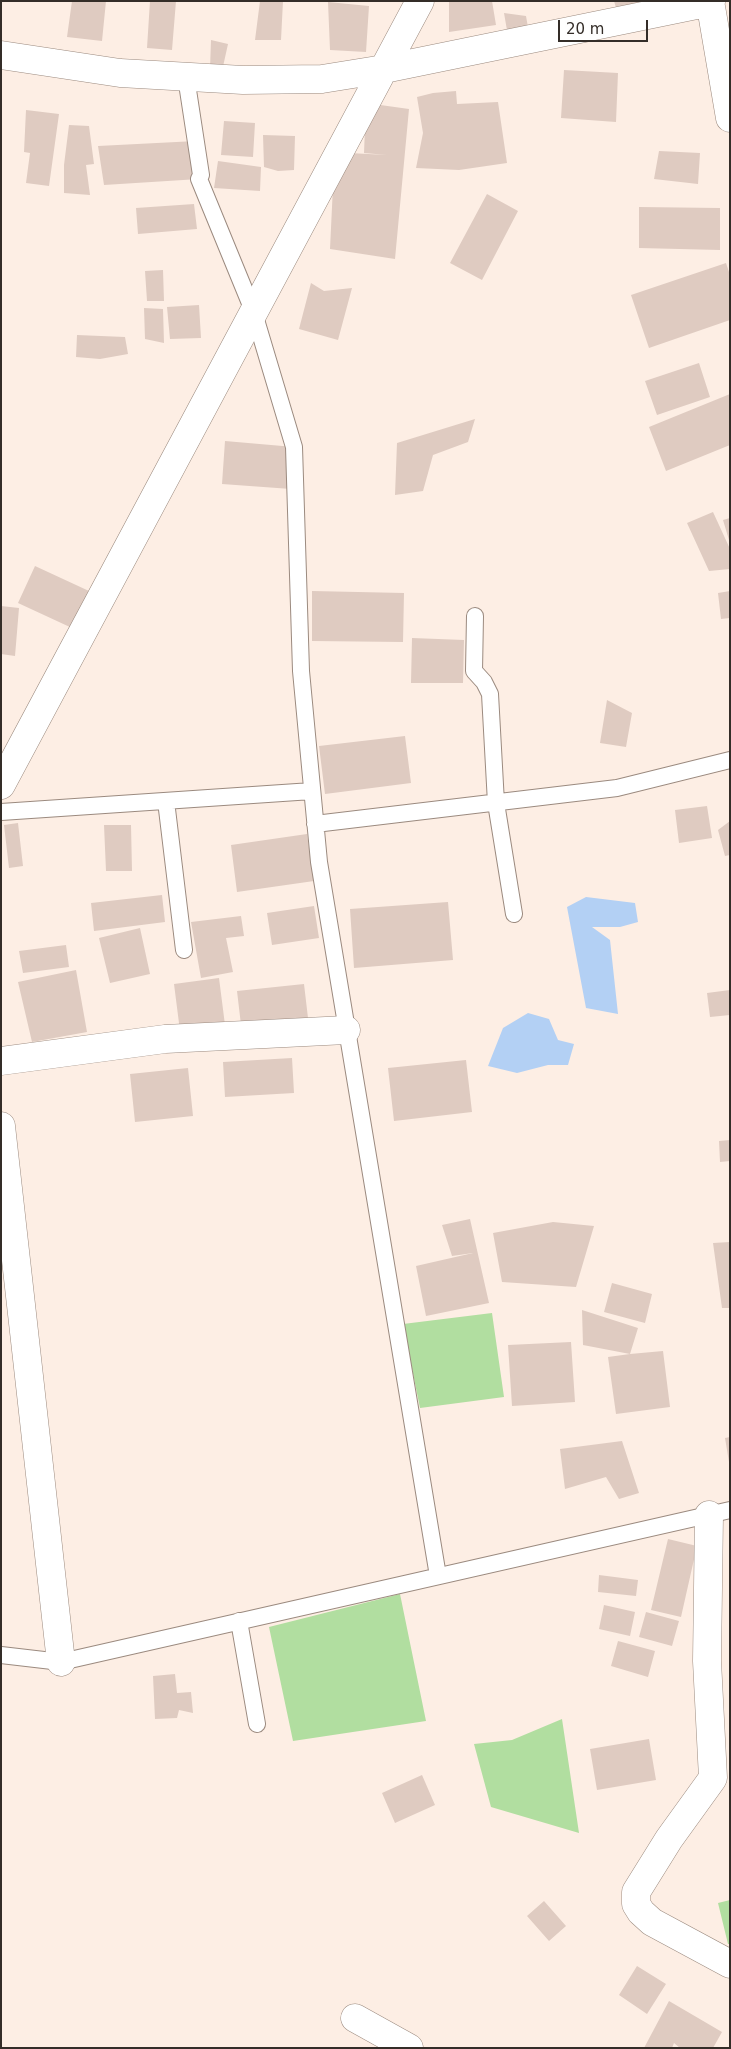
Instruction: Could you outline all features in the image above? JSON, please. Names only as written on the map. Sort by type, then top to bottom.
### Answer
[{"type":"street","points":[[1,785],[420,1]]},
{"type":"street","points":[[1,55],[120,73],[243,80],[322,79],[384,69],[710,2],[730,118]]},
{"type":"street","points":[[1,1061],[165,1039],[346,1030]]},
{"type":"street","points":[[1,1126],[61,1662]]},
{"type":"street","points":[[719,1513],[707,1661],[721,1776],[670,1839],[636,1892],[636,1904],[640,1912],[652,1922],[730,1964]]},
{"type":"street","points":[[355,2018],[409,2048]]},
{"type":"lane","points":[[186,77],[201,175],[199,179],[254,313],[294,447],[301,671],[319,862],[438,1576]]},
{"type":"lane","points":[[475,616],[474,671],[484,682],[490,694],[496,803],[514,914]]},
{"type":"lane","points":[[315,824],[617,788],[730,760]]},
{"type":"lane","points":[[1,812],[312,791]]},
{"type":"lane","points":[[166,801],[184,950]]},
{"type":"lane","points":[[1,1655],[61,1662],[719,1513]]},
{"type":"lane","points":[[239,1621],[257,1724]]},
{"type":"green space","points":[[492,1313],[504,1397],[420,1408],[403,1324]]},
{"type":"green space","points":[[400,1594],[426,1721],[293,1741],[269,1627]]},
{"type":"green space","points":[[562,1719],[579,1833],[491,1807],[474,1744],[512,1740]]},
{"type":"green space","points":[[730,1900],[730,1944],[728,1944],[718,1903]]},
{"type":"water","points":[[586,897],[635,903],[638,922],[620,927],[592,927],[610,940],[618,1014],[586,1008],[567,907]]},
{"type":"water","points":[[528,1013],[549,1019],[558,1040],[574,1044],[568,1065],[548,1065],[517,1073],[488,1066],[503,1028]]},
{"type":"building","points":[[72,1],[106,1],[102,41],[67,37]]},
{"type":"building","points":[[150,1],[176,1],[172,50],[147,48]]},
{"type":"building","points":[[260,1],[283,1],[281,40],[255,40]]},
{"type":"building","points":[[449,1],[492,1],[496,25],[449,32]]},
{"type":"building","points":[[614,1],[654,1],[617,11]]},
{"type":"building","points":[[328,2],[369,6],[366,52],[330,50]]},
{"type":"building","points":[[504,13],[526,16],[529,33],[508,36]]},
{"type":"building","points":[[211,40],[228,44],[222,71],[210,69]]},
{"type":"building","points":[[564,70],[618,73],[616,122],[561,118]]},
{"type":"building","points":[[456,91],[457,104],[498,102],[507,163],[459,170],[416,168],[423,133],[417,97],[433,93]]},
{"type":"building","points":[[366,103],[409,109],[395,259],[330,249],[333,186],[349,153],[387,155],[364,153]]},
{"type":"building","points":[[26,110],[59,114],[49,186],[26,183],[30,153],[24,152]]},
{"type":"building","points":[[224,121],[255,123],[253,157],[221,155]]},
{"type":"building","points":[[69,125],[89,126],[94,164],[86,165],[90,195],[64,193],[64,165]]},
{"type":"building","points":[[263,135],[295,136],[294,170],[278,171],[264,167]]},
{"type":"building","points":[[196,141],[199,179],[104,185],[98,146]]},
{"type":"building","points":[[659,151],[700,153],[698,184],[654,179]]},
{"type":"building","points":[[218,161],[261,167],[260,191],[214,188]]},
{"type":"building","points":[[487,194],[518,211],[482,280],[450,263]]},
{"type":"building","points":[[194,204],[197,229],[138,234],[136,208]]},
{"type":"building","points":[[639,207],[720,208],[720,250],[639,248]]},
{"type":"building","points":[[726,263],[730,275],[730,320],[649,348],[631,295]]},
{"type":"building","points":[[163,270],[164,301],[147,301],[145,271]]},
{"type":"building","points":[[311,283],[324,291],[352,288],[338,340],[299,329]]},
{"type":"building","points":[[199,305],[201,338],[170,339],[167,307]]},
{"type":"building","points":[[144,308],[163,309],[164,343],[145,339]]},
{"type":"building","points":[[77,335],[125,337],[128,354],[100,359],[76,357]]},
{"type":"building","points":[[699,363],[710,397],[657,415],[645,381]]},
{"type":"building","points":[[730,394],[730,445],[666,471],[649,427]]},
{"type":"building","points":[[475,419],[468,442],[433,455],[423,491],[395,495],[397,443]]},
{"type":"building","points":[[225,441],[294,447],[291,489],[222,484]]},
{"type":"building","points":[[713,512],[730,549],[730,569],[709,571],[687,523]]},
{"type":"building","points":[[730,518],[730,540],[729,540],[723,520]]},
{"type":"building","points":[[35,566],[89,591],[72,628],[18,603]]},
{"type":"building","points":[[312,591],[404,593],[403,642],[312,641]]},
{"type":"building","points":[[730,591],[730,618],[721,619],[718,593]]},
{"type":"building","points":[[1,606],[19,608],[15,656],[1,654]]},
{"type":"building","points":[[412,638],[464,640],[463,683],[411,683]]},
{"type":"building","points":[[607,700],[632,713],[626,747],[600,743]]},
{"type":"building","points":[[405,736],[411,783],[325,794],[319,746]]},
{"type":"building","points":[[707,806],[712,838],[679,843],[675,810]]},
{"type":"building","points":[[730,821],[730,855],[725,856],[718,830]]},
{"type":"building","points":[[18,823],[23,866],[9,868],[4,825]]},
{"type":"building","points":[[104,825],[131,825],[132,871],[106,871]]},
{"type":"building","points":[[307,834],[314,881],[237,892],[231,845]]},
{"type":"building","points":[[162,895],[165,922],[94,931],[91,903]]},
{"type":"building","points":[[448,902],[453,960],[354,968],[350,909]]},
{"type":"building","points":[[314,906],[319,938],[272,945],[267,913]]},
{"type":"building","points":[[241,916],[244,936],[226,938],[233,972],[201,978],[191,922]]},
{"type":"building","points":[[140,928],[150,974],[110,983],[99,938]]},
{"type":"building","points":[[66,945],[69,967],[23,973],[19,951]]},
{"type":"building","points":[[76,970],[87,1032],[32,1042],[18,982]]},
{"type":"building","points":[[219,978],[225,1025],[180,1031],[174,984]]},
{"type":"building","points":[[304,984],[308,1018],[241,1025],[237,991]]},
{"type":"building","points":[[730,990],[730,1015],[710,1017],[707,993]]},
{"type":"building","points":[[292,1058],[294,1093],[225,1097],[223,1062]]},
{"type":"building","points":[[466,1060],[472,1112],[394,1121],[388,1068]]},
{"type":"building","points":[[188,1068],[193,1116],[135,1122],[130,1074]]},
{"type":"building","points":[[730,1140],[730,1161],[720,1162],[719,1141]]},
{"type":"building","points":[[470,1219],[489,1303],[426,1316],[416,1266],[473,1253],[452,1256],[442,1225]]},
{"type":"building","points":[[553,1222],[594,1226],[576,1287],[502,1282],[493,1233]]},
{"type":"building","points":[[730,1242],[730,1308],[722,1308],[713,1243]]},
{"type":"building","points":[[612,1283],[652,1294],[645,1323],[604,1312]]},
{"type":"building","points":[[582,1310],[638,1328],[630,1354],[583,1345]]},
{"type":"building","points":[[571,1342],[575,1402],[512,1406],[508,1345]]},
{"type":"building","points":[[663,1351],[670,1407],[616,1414],[608,1357]]},
{"type":"building","points":[[730,1437],[730,1462],[729,1462],[725,1438]]},
{"type":"building","points":[[622,1441],[639,1493],[619,1499],[606,1477],[565,1489],[560,1449]]},
{"type":"building","points":[[668,1539],[697,1546],[681,1617],[651,1610]]},
{"type":"building","points":[[599,1575],[638,1580],[636,1596],[598,1592]]},
{"type":"building","points":[[604,1605],[635,1612],[630,1636],[599,1629]]},
{"type":"building","points":[[646,1612],[679,1621],[672,1646],[639,1637]]},
{"type":"building","points":[[618,1641],[655,1651],[648,1677],[611,1666]]},
{"type":"building","points":[[175,1674],[177,1693],[191,1692],[193,1713],[179,1710],[177,1718],[155,1719],[153,1676]]},
{"type":"building","points":[[649,1739],[656,1780],[597,1790],[590,1749]]},
{"type":"building","points":[[422,1775],[435,1805],[395,1823],[382,1793]]},
{"type":"building","points":[[544,1901],[566,1926],[549,1941],[527,1916]]},
{"type":"building","points":[[637,1966],[666,1984],[647,2014],[619,1995]]},
{"type":"building","points":[[669,2001],[722,2032],[713,2048],[680,2048],[674,2043],[672,2048],[644,2048]]}]
